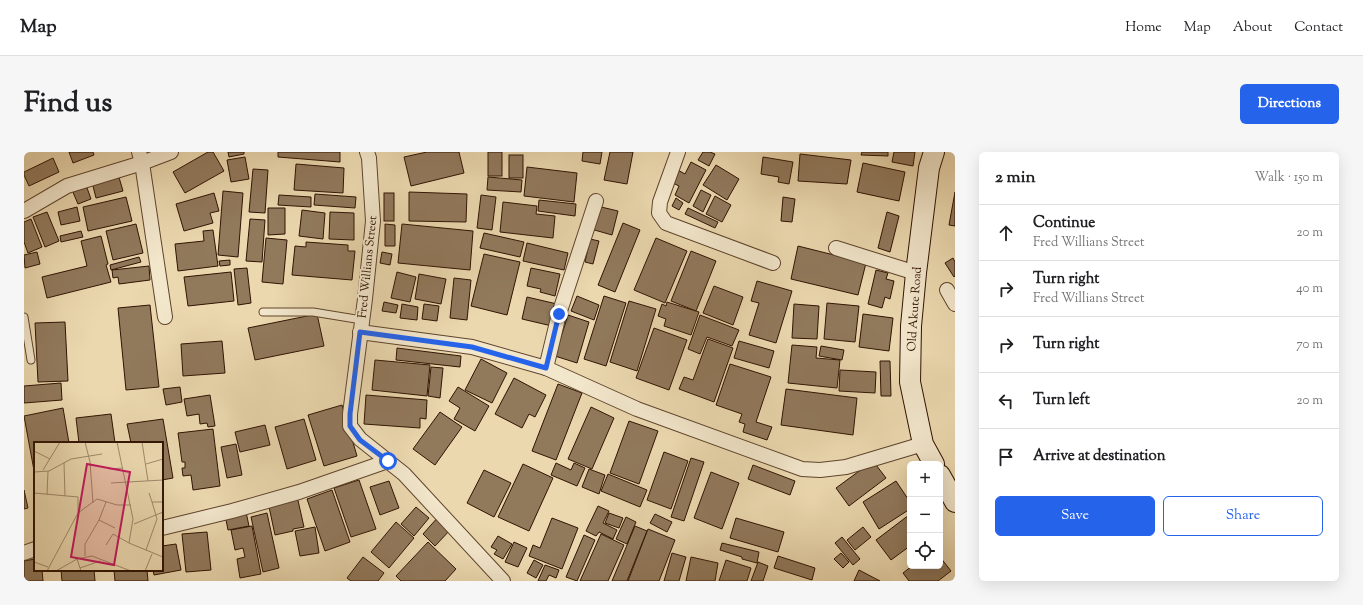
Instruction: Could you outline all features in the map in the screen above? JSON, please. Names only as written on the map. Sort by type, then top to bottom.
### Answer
[{"type":"street","points":[[24,211],[67,186],[140,158],[171,152]]},
{"type":"street","name":"Fred Willians Street","points":[[367,152],[369,158],[373,221],[350,414],[350,426],[360,440],[404,474],[503,581]]},
{"type":"street","points":[[678,152],[660,202],[659,213],[666,223],[773,263]]},
{"type":"street","name":"Old Akute Road","points":[[932,461],[923,444],[910,382],[911,326],[916,273],[929,168],[934,152]]},
{"type":"street","points":[[140,158],[165,317]]},
{"type":"street","points":[[546,368],[559,314],[596,201]]},
{"type":"street","points":[[836,248],[916,273]]},
{"type":"street","points":[[947,290],[955,304]]},
{"type":"street","points":[[361,326],[472,347],[546,368],[637,408],[802,469],[820,470],[846,466],[923,444]]},
{"type":"street","points":[[163,528],[232,511],[299,492],[388,461]]},
{"type":"street","points":[[943,480],[955,502]]},
{"type":"street","points":[[24,552],[34,549]]},
{"type":"lane","points":[[263,312],[313,312],[361,326]]},
{"type":"lane","points":[[24,316],[31,360]]},
{"type":"building","points":[[69,152],[93,152],[94,155],[73,163]]},
{"type":"building","points":[[208,152],[213,152],[224,171],[185,193],[173,172]]},
{"type":"building","points":[[228,152],[244,152],[244,154],[229,157]]},
{"type":"building","points":[[278,152],[340,152],[340,162],[278,157]]},
{"type":"building","points":[[427,152],[459,152],[464,173],[411,186],[404,157]]},
{"type":"building","points":[[488,152],[502,152],[502,176],[488,176]]},
{"type":"building","points":[[583,152],[602,152],[600,164],[582,161]]},
{"type":"building","points":[[610,152],[633,152],[627,184],[604,180]]},
{"type":"building","points":[[703,152],[715,154],[709,166],[698,160]]},
{"type":"building","points":[[862,152],[888,152],[888,156],[861,155]]},
{"type":"building","points":[[894,152],[915,152],[913,166],[892,162]]},
{"type":"building","points":[[800,154],[851,160],[847,184],[798,181]]},
{"type":"building","points":[[509,155],[523,155],[523,178],[509,178]]},
{"type":"building","points":[[245,157],[249,179],[231,182],[227,160]]},
{"type":"building","points":[[763,157],[793,162],[789,184],[778,182],[779,177],[761,174]]},
{"type":"building","points":[[53,158],[59,172],[29,186],[24,172]]},
{"type":"building","points":[[691,162],[706,170],[689,203],[675,195],[679,186],[669,181],[676,169],[685,174]]},
{"type":"building","points":[[863,163],[905,172],[899,201],[857,192]]},
{"type":"building","points":[[296,164],[344,168],[343,193],[294,190]]},
{"type":"building","points":[[716,165],[739,179],[727,200],[703,185]]},
{"type":"building","points":[[527,167],[577,173],[574,202],[524,196]]},
{"type":"building","points":[[253,169],[268,170],[265,213],[249,212]]},
{"type":"building","points":[[118,174],[123,191],[96,198],[92,182]]},
{"type":"building","points":[[488,177],[522,180],[521,192],[487,190]]},
{"type":"building","points":[[86,185],[91,199],[78,204],[72,190]]},
{"type":"building","points":[[701,190],[711,195],[703,212],[693,206]]},
{"type":"building","points":[[223,191],[243,193],[238,257],[218,255]]},
{"type":"building","points":[[409,192],[467,194],[466,222],[409,221]]},
{"type":"building","points":[[955,192],[955,226],[949,225]]},
{"type":"building","points":[[214,193],[219,211],[210,213],[213,223],[184,231],[176,204]]},
{"type":"building","points":[[384,193],[394,193],[394,221],[384,221]]},
{"type":"building","points":[[315,194],[356,197],[355,208],[314,205]]},
{"type":"building","points":[[279,195],[311,197],[311,207],[278,205]]},
{"type":"building","points":[[481,195],[496,197],[492,230],[477,228]]},
{"type":"building","points":[[715,196],[731,205],[722,222],[706,214]]},
{"type":"building","points":[[126,197],[132,221],[88,231],[83,207]]},
{"type":"building","points":[[783,197],[795,199],[792,222],[781,221]]},
{"type":"building","points":[[676,198],[683,203],[679,210],[672,206]]},
{"type":"building","points":[[539,200],[576,204],[575,216],[538,211]]},
{"type":"building","points":[[503,202],[537,206],[536,214],[555,216],[553,238],[500,232]]},
{"type":"building","points":[[597,206],[618,211],[612,235],[591,229]]},
{"type":"building","points":[[77,207],[80,221],[61,225],[58,212]]},
{"type":"building","points":[[268,208],[285,208],[285,234],[268,235]]},
{"type":"building","points":[[688,208],[718,222],[715,228],[685,214]]},
{"type":"building","points":[[302,210],[325,213],[323,239],[299,236]]},
{"type":"building","points":[[47,212],[59,241],[45,247],[33,217]]},
{"type":"building","points":[[330,212],[354,213],[354,240],[329,239]]},
{"type":"building","points":[[887,212],[899,216],[890,252],[878,248]]},
{"type":"building","points":[[31,219],[42,247],[28,253],[24,242],[24,222]]},
{"type":"building","points":[[250,219],[265,220],[262,262],[246,261]]},
{"type":"building","points":[[623,223],[640,230],[615,292],[598,285]]},
{"type":"building","points":[[136,224],[143,253],[113,260],[106,231]]},
{"type":"building","points":[[385,224],[395,225],[395,246],[385,246]]},
{"type":"building","points":[[402,224],[473,231],[470,270],[398,263]]},
{"type":"building","points":[[213,230],[218,266],[178,271],[175,244],[204,241],[203,231]]},
{"type":"building","points":[[81,231],[83,237],[61,242],[60,236]]},
{"type":"building","points":[[484,233],[524,242],[520,257],[480,248]]},
{"type":"building","points":[[101,236],[108,264],[106,265],[111,282],[47,298],[42,277],[87,266],[81,241]]},
{"type":"building","points":[[266,238],[287,240],[283,284],[262,282]]},
{"type":"building","points":[[656,238],[687,251],[665,303],[634,290]]},
{"type":"building","points":[[590,239],[599,241],[593,264],[585,262]]},
{"type":"building","points":[[306,242],[348,245],[348,251],[355,251],[352,280],[292,275],[295,246],[306,247]]},
{"type":"building","points":[[527,243],[568,253],[564,270],[523,261]]},
{"type":"building","points":[[798,246],[866,263],[858,295],[791,279]]},
{"type":"building","points":[[691,251],[716,261],[696,311],[671,301]]},
{"type":"building","points":[[37,252],[40,264],[25,268],[24,255]]},
{"type":"building","points":[[382,252],[392,254],[390,265],[380,263]]},
{"type":"building","points":[[484,254],[520,262],[507,315],[471,306]]},
{"type":"building","points":[[139,257],[141,262],[111,270],[110,265]]},
{"type":"building","points":[[953,258],[955,262],[954,277],[945,263]]},
{"type":"building","points":[[230,260],[230,265],[220,266],[219,261]]},
{"type":"building","points":[[149,266],[150,280],[119,284],[118,277],[113,278],[112,270]]},
{"type":"building","points":[[247,268],[251,303],[238,305],[234,269]]},
{"type":"building","points":[[531,268],[560,274],[555,296],[540,292],[541,289],[527,286]]},
{"type":"building","points":[[876,270],[888,273],[886,279],[894,281],[890,299],[885,297],[882,308],[868,304]]},
{"type":"building","points":[[231,272],[234,301],[188,306],[184,277]]},
{"type":"building","points":[[397,272],[416,277],[410,302],[391,298]]},
{"type":"building","points":[[419,274],[446,279],[441,304],[415,299]]},
{"type":"building","points":[[454,278],[471,280],[467,320],[450,318]]},
{"type":"building","points":[[757,281],[792,291],[776,343],[749,335],[759,303],[751,301]]},
{"type":"building","points":[[714,286],[743,297],[733,325],[703,313]]},
{"type":"building","points":[[577,296],[599,305],[594,320],[571,311]]},
{"type":"building","points":[[604,296],[626,303],[606,366],[584,359]]},
{"type":"building","points":[[527,297],[557,304],[552,326],[522,319]]},
{"type":"building","points":[[629,301],[656,309],[637,371],[610,362]]},
{"type":"building","points":[[384,302],[398,305],[396,313],[382,311]]},
{"type":"building","points":[[667,302],[699,312],[691,335],[664,326],[666,319],[658,316],[662,304],[666,306]]},
{"type":"building","points":[[827,303],[859,306],[855,342],[824,339]]},
{"type":"building","points":[[402,304],[418,307],[417,320],[400,318]]},
{"type":"building","points":[[424,304],[439,306],[437,321],[422,319]]},
{"type":"building","points":[[794,304],[819,306],[817,339],[792,338]]},
{"type":"building","points":[[150,305],[159,387],[126,390],[118,308]]},
{"type":"building","points":[[317,314],[324,346],[255,360],[248,328]]},
{"type":"building","points":[[863,314],[893,318],[889,351],[859,347]]},
{"type":"building","points":[[568,315],[589,322],[577,363],[555,356]]},
{"type":"building","points":[[700,315],[739,330],[732,346],[707,337],[700,354],[688,349]]},
{"type":"building","points":[[65,322],[68,381],[38,382],[35,323]]},
{"type":"building","points":[[654,328],[687,340],[669,390],[636,378]]},
{"type":"building","points":[[708,339],[733,348],[714,402],[679,389],[684,377],[693,380]]},
{"type":"building","points":[[222,341],[225,373],[183,376],[181,344]]},
{"type":"building","points":[[739,341],[774,351],[769,368],[734,358]]},
{"type":"building","points":[[792,345],[817,347],[816,358],[840,360],[837,388],[788,383]]},
{"type":"building","points":[[821,346],[844,350],[842,360],[819,356]]},
{"type":"building","points":[[397,348],[461,356],[460,367],[396,360]]},
{"type":"building","points":[[481,359],[507,373],[492,403],[465,390]]},
{"type":"building","points":[[375,360],[430,365],[427,396],[372,390]]},
{"type":"building","points":[[880,361],[890,361],[891,396],[881,396]]},
{"type":"building","points":[[730,364],[771,377],[756,422],[772,427],[767,440],[743,432],[745,424],[739,422],[742,414],[716,405]]},
{"type":"building","points":[[431,367],[443,368],[440,398],[428,396]]},
{"type":"building","points":[[840,370],[876,372],[875,393],[839,391]]},
{"type":"building","points":[[514,378],[546,395],[535,417],[529,414],[522,428],[495,414]]},
{"type":"building","points":[[61,383],[62,400],[24,403],[24,386]]},
{"type":"building","points":[[558,384],[582,393],[556,460],[532,451]]},
{"type":"building","points":[[180,387],[182,402],[166,405],[163,389]]},
{"type":"building","points":[[458,387],[489,406],[475,431],[454,419],[460,408],[449,401]]},
{"type":"building","points":[[786,389],[857,398],[853,435],[781,425]]},
{"type":"building","points":[[210,395],[215,426],[208,427],[207,423],[200,424],[199,414],[187,416],[184,399]]},
{"type":"building","points":[[366,395],[427,400],[426,419],[420,418],[420,428],[364,424]]},
{"type":"building","points":[[342,405],[357,456],[324,466],[308,415]]},
{"type":"building","points":[[591,407],[614,418],[592,469],[568,459]]},
{"type":"building","points":[[63,408],[69,442],[34,442],[34,471],[24,416]]},
{"type":"building","points":[[440,412],[462,427],[435,465],[413,449]]},
{"type":"building","points":[[111,414],[115,442],[79,442],[76,418]]},
{"type":"building","points":[[163,419],[173,478],[163,480],[163,442],[131,442],[127,424]]},
{"type":"building","points":[[304,419],[316,460],[287,469],[275,427]]},
{"type":"building","points":[[629,421],[658,431],[639,484],[610,473]]},
{"type":"building","points":[[265,425],[270,445],[240,452],[235,432]]},
{"type":"building","points":[[213,429],[220,486],[193,490],[191,475],[183,476],[182,468],[185,468],[185,462],[182,462],[178,433]]},
{"type":"building","points":[[236,444],[242,475],[227,478],[221,447]]},
{"type":"building","points":[[664,452],[688,461],[671,509],[647,500]]},
{"type":"building","points":[[691,458],[704,462],[684,521],[671,517]]},
{"type":"building","points":[[873,461],[886,478],[849,506],[836,488]]},
{"type":"building","points":[[556,463],[571,470],[574,463],[585,468],[577,486],[551,475]]},
{"type":"building","points":[[523,464],[553,478],[529,531],[498,517]]},
{"type":"building","points":[[753,465],[795,481],[790,495],[748,479]]},
{"type":"building","points":[[589,469],[605,475],[599,494],[582,487]]},
{"type":"building","points":[[484,470],[511,483],[494,517],[467,503]]},
{"type":"building","points":[[711,472],[739,483],[722,529],[694,518]]},
{"type":"building","points":[[608,474],[647,490],[640,507],[601,491]]},
{"type":"building","points":[[359,480],[376,529],[351,537],[334,488]]},
{"type":"building","points":[[389,481],[399,508],[380,515],[370,487]]},
{"type":"building","points":[[896,481],[907,498],[907,511],[879,529],[863,502]]},
{"type":"building","points":[[24,490],[28,508],[24,509]]},
{"type":"building","points":[[332,490],[350,542],[325,551],[307,499]]},
{"type":"building","points":[[297,496],[304,527],[275,535],[268,502]]},
{"type":"building","points":[[598,506],[609,511],[603,523],[617,530],[613,539],[599,532],[596,536],[586,531]]},
{"type":"building","points":[[416,507],[429,518],[414,536],[401,524]]},
{"type":"building","points":[[246,512],[249,526],[228,530],[225,515]]},
{"type":"building","points":[[267,513],[279,568],[263,572],[251,517]]},
{"type":"building","points":[[609,513],[623,518],[619,528],[605,523]]},
{"type":"building","points":[[655,514],[672,522],[667,532],[650,523]]},
{"type":"building","points":[[439,516],[452,528],[435,546],[423,534]]},
{"type":"building","points":[[626,517],[636,522],[627,544],[616,539]]},
{"type":"building","points":[[907,517],[907,548],[891,560],[876,540]]},
{"type":"building","points":[[552,518],[578,528],[562,569],[529,556],[533,545],[540,548]]},
{"type":"building","points":[[736,518],[784,532],[778,552],[730,538]]},
{"type":"building","points":[[396,522],[414,538],[389,568],[371,552]]},
{"type":"building","points":[[252,526],[261,574],[240,578],[237,559],[245,557],[243,548],[235,550],[231,530]]},
{"type":"building","points":[[635,526],[647,531],[627,581],[612,581]]},
{"type":"building","points":[[315,527],[319,553],[300,556],[295,531]]},
{"type":"building","points":[[863,527],[871,537],[855,550],[847,540]]},
{"type":"building","points":[[648,529],[675,540],[659,581],[628,581]]},
{"type":"building","points":[[207,532],[211,570],[186,572],[182,534]]},
{"type":"building","points":[[601,534],[624,545],[608,581],[580,581]]},
{"type":"building","points":[[584,535],[595,540],[577,581],[566,577]]},
{"type":"building","points":[[498,536],[512,544],[503,559],[494,554],[497,550],[491,547]]},
{"type":"building","points":[[842,537],[860,559],[853,565],[835,543]]},
{"type":"building","points":[[428,542],[456,569],[445,581],[401,581],[396,576]]},
{"type":"building","points":[[514,542],[527,548],[518,567],[505,562]]},
{"type":"building","points":[[722,543],[759,552],[757,563],[720,550]]},
{"type":"building","points":[[176,544],[181,570],[154,575],[153,571],[163,571],[163,546]]},
{"type":"building","points":[[672,553],[686,557],[679,581],[664,581]]},
{"type":"building","points":[[841,553],[849,562],[843,568],[834,559]]},
{"type":"building","points":[[778,556],[815,568],[812,580],[774,568]]},
{"type":"building","points":[[363,557],[384,573],[378,581],[351,581],[347,578]]},
{"type":"building","points":[[691,557],[718,563],[715,581],[686,581]]},
{"type":"building","points":[[34,559],[34,571],[42,571],[43,581],[24,581],[24,561]]},
{"type":"building","points":[[534,560],[543,565],[536,578],[527,573]]},
{"type":"building","points":[[726,560],[751,568],[747,581],[719,581]]},
{"type":"building","points":[[943,561],[951,571],[938,581],[909,581],[903,573],[908,569],[943,569]]},
{"type":"building","points":[[758,562],[768,566],[763,581],[751,581]]},
{"type":"building","points":[[545,565],[559,570],[556,578],[549,575],[546,581],[538,581]]},
{"type":"building","points":[[859,570],[880,581],[854,581]]},
{"type":"building","points":[[61,571],[94,571],[95,581],[62,581]]},
{"type":"building","points":[[114,571],[147,571],[148,581],[115,581]]},
{"type":"route","points":[[388,461],[360,440],[350,426],[350,414],[360,332],[472,347],[546,368],[559,314]]}]
